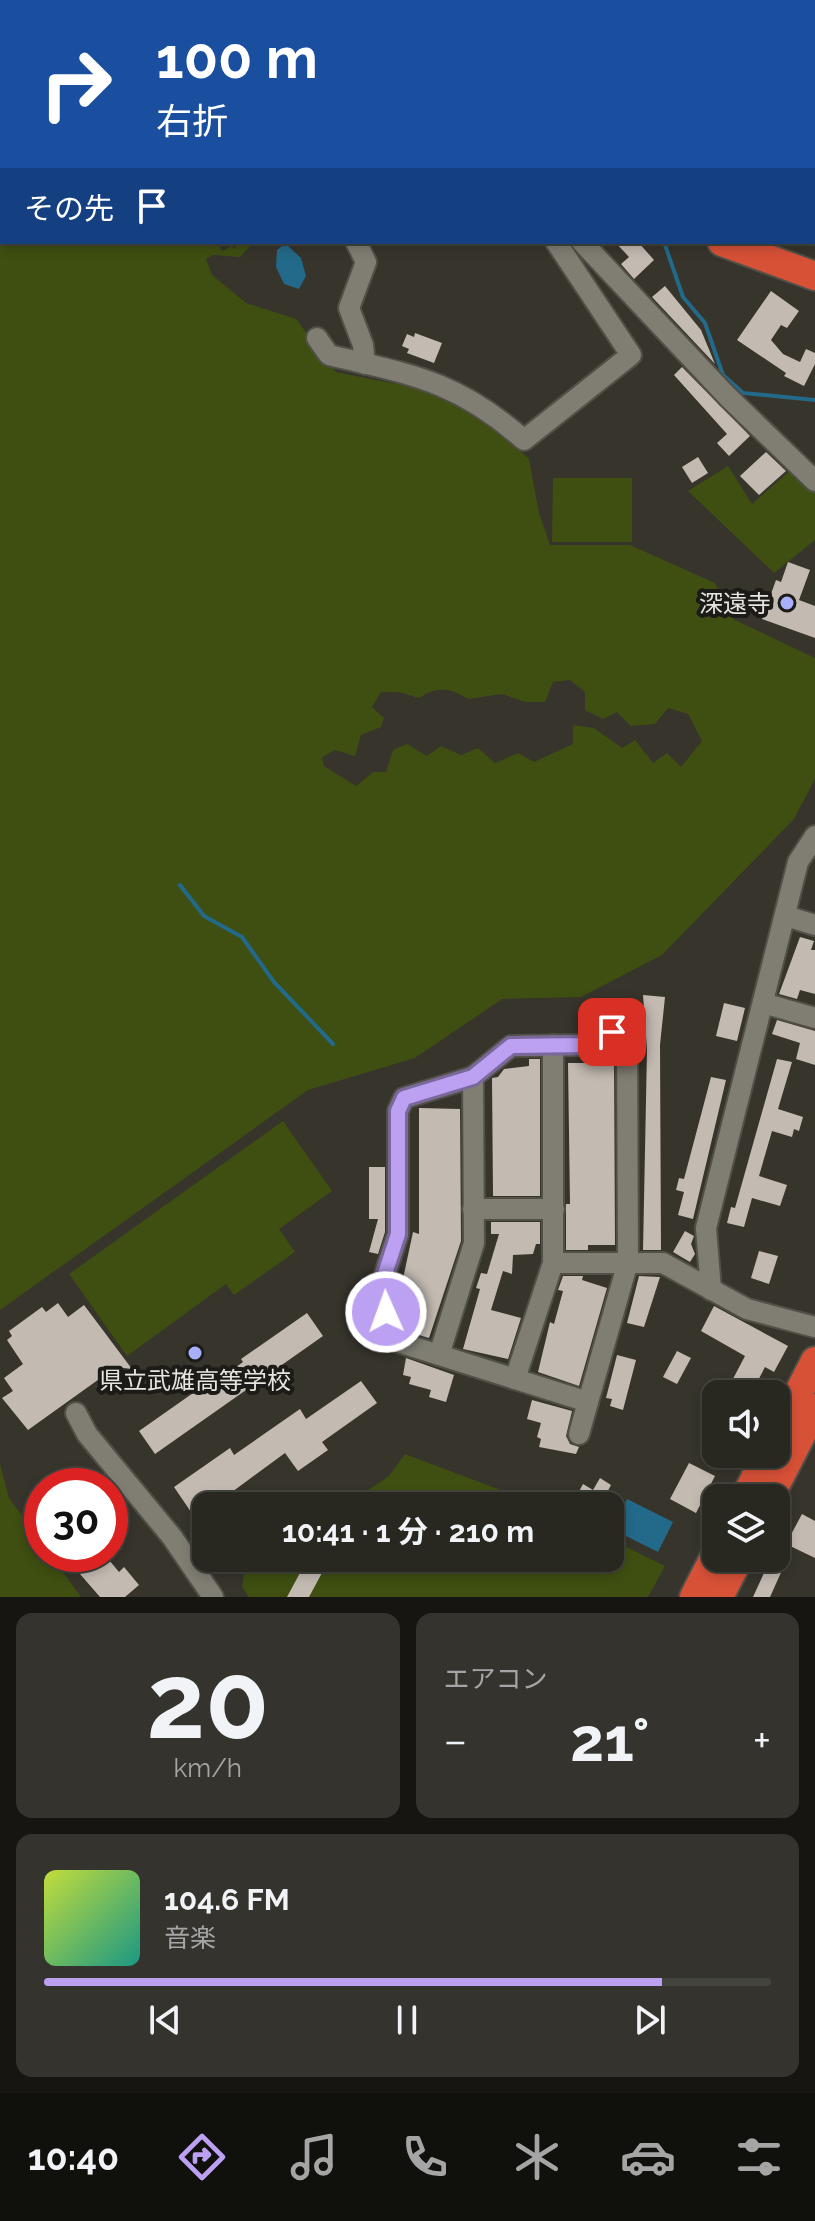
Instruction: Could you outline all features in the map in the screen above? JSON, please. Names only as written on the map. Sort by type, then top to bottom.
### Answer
[{"type":"highway","points":[[727,244],[815,276]]},
{"type":"highway","points":[[790,1410],[815,1361]]},
{"type":"highway","points":[[776,1484],[815,1408]]},
{"type":"highway","points":[[694,1597],[707,1572]]},
{"type":"highway","points":[[719,1597],[732,1572]]},
{"type":"street","points":[[357,244],[366,262],[349,308],[363,345],[365,364]]},
{"type":"street","points":[[317,338],[329,355],[425,378],[468,396],[524,440],[631,355],[557,244]]},
{"type":"street","points":[[584,244],[727,396],[815,481]]},
{"type":"street","points":[[711,1290],[706,1228],[798,862],[815,836]]},
{"type":"street","points":[[786,916],[815,925]]},
{"type":"street","points":[[763,1003],[815,1018]]},
{"type":"street","points":[[579,1434],[628,1262],[627,1035],[620,1029],[586,1045],[511,1046],[473,1077],[404,1098],[398,1111],[398,1234],[381,1286],[392,1337],[398,1342],[588,1402]]},
{"type":"street","points":[[515,1379],[553,1263],[553,1045]]},
{"type":"street","points":[[439,1355],[474,1243],[473,1077]]},
{"type":"street","points":[[473,1209],[554,1209]]},
{"type":"street","points":[[553,1263],[663,1263],[747,1309],[815,1327]]},
{"type":"street","points":[[76,1413],[87,1434],[172,1537],[213,1597]]},
{"type":"green space","points":[[0,244],[218,244],[222,251],[232,246],[234,249],[239,244],[252,244],[240,257],[213,255],[206,259],[212,275],[246,303],[296,319],[336,372],[437,392],[486,418],[529,459],[539,513],[550,545],[630,545],[715,583],[733,619],[815,658],[815,779],[794,819],[662,955],[581,997],[502,999],[415,1058],[308,1090],[0,1310]],"holes":[[[570,680],[585,692],[585,710],[603,719],[617,712],[631,726],[655,724],[668,708],[688,714],[702,741],[681,767],[667,753],[653,763],[635,740],[622,748],[594,728],[573,725],[573,744],[534,762],[518,753],[495,763],[478,748],[461,755],[441,746],[427,756],[407,744],[393,750],[386,772],[373,772],[356,786],[324,766],[322,757],[335,750],[355,756],[361,735],[381,727],[384,718],[372,707],[381,692],[399,692],[419,698],[444,690],[468,699],[502,694],[525,702],[545,702],[553,682]]]},
{"type":"green space","points":[[728,466],[752,504],[792,469],[815,492],[815,540],[774,573],[688,491]]},
{"type":"green space","points":[[553,478],[632,478],[632,542],[552,542]]},
{"type":"green space","points":[[283,1121],[332,1191],[279,1229],[295,1252],[234,1295],[226,1284],[127,1356],[69,1274]]},
{"type":"green space","points":[[405,1454],[506,1492],[366,1492],[389,1476]]},
{"type":"green space","points":[[0,1464],[9,1498],[24,1518],[24,1572],[63,1572],[81,1597],[0,1597]]},
{"type":"green space","points":[[624,1546],[665,1566],[648,1597],[249,1597],[242,1587],[244,1575],[248,1572],[624,1572]]},
{"type":"water","points":[[288,246],[301,258],[306,276],[299,289],[284,284],[276,267],[277,250]]},
{"type":"water","points":[[627,1499],[673,1522],[658,1552],[624,1535],[624,1505]]},
{"type":"building","points":[[617,244],[640,244],[654,260],[634,279],[621,264],[629,257]]},
{"type":"building","points":[[665,286],[701,330],[715,364],[652,297]]},
{"type":"building","points":[[771,291],[799,311],[787,328],[781,325],[771,340],[783,354],[800,362],[806,349],[815,353],[815,364],[804,386],[784,376],[786,373],[737,340]]},
{"type":"building","points":[[415,333],[442,343],[434,363],[407,353],[409,349],[402,346],[407,334],[414,337]]},
{"type":"building","points":[[682,367],[750,436],[729,456],[717,443],[727,434],[674,375]]},
{"type":"building","points":[[766,452],[786,471],[759,495],[740,476]]},
{"type":"building","points":[[698,457],[708,473],[692,483],[682,467]]},
{"type":"building","name":"深遠寺","points":[[788,562],[810,570],[799,600],[815,606],[815,638],[762,619],[776,580],[781,582]]},
{"type":"building","points":[[800,937],[814,941],[811,950],[815,950],[815,994],[800,990],[797,999],[779,994]]},
{"type":"building","points":[[643,995],[665,997],[660,1045],[661,1250],[643,1250],[647,1050]]},
{"type":"building","points":[[724,1003],[745,1008],[737,1041],[716,1036]]},
{"type":"building","points":[[777,1020],[815,1031],[815,1065],[796,1059],[800,1043],[772,1034]]},
{"type":"building","points":[[595,1055],[614,1055],[615,1245],[588,1245],[588,1250],[566,1250],[566,1204],[570,1204],[568,1063],[595,1063]]},
{"type":"building","points":[[529,1059],[540,1059],[540,1196],[493,1196],[492,1078],[498,1077],[504,1069],[529,1066]]},
{"type":"building","points":[[777,1059],[792,1062],[778,1109],[803,1117],[799,1131],[794,1129],[792,1137],[772,1131],[759,1176],[787,1185],[780,1206],[752,1198],[744,1227],[727,1223],[731,1207],[735,1208]]},
{"type":"building","points":[[711,1077],[726,1080],[693,1219],[678,1215],[684,1192],[676,1190],[679,1178],[684,1179]]},
{"type":"building","points":[[419,1108],[460,1109],[461,1241],[429,1338],[412,1333],[402,1323],[403,1306],[398,1302],[413,1232],[419,1234]]},
{"type":"building","points":[[369,1167],[385,1167],[385,1232],[378,1254],[369,1252],[378,1219],[369,1219]]},
{"type":"building","points":[[491,1222],[540,1222],[540,1244],[536,1244],[533,1254],[513,1255],[512,1274],[503,1271],[491,1310],[521,1318],[508,1359],[463,1349],[480,1289],[476,1288],[481,1273],[487,1274],[499,1234],[491,1234]]},
{"type":"building","points":[[685,1231],[694,1236],[691,1244],[695,1254],[690,1262],[673,1252]]},
{"type":"building","points":[[759,1251],[778,1256],[769,1284],[751,1278]]},
{"type":"building","points":[[563,1276],[583,1276],[582,1280],[607,1288],[579,1386],[538,1372],[550,1322],[554,1324],[563,1291],[558,1290]]},
{"type":"building","points":[[639,1276],[660,1277],[644,1327],[627,1323]]},
{"type":"building","points":[[58,1303],[68,1317],[84,1305],[132,1369],[116,1367],[28,1430],[2,1398],[13,1391],[4,1378],[23,1364],[7,1340],[12,1336],[9,1331],[42,1307],[46,1312]]},
{"type":"building","points":[[714,1306],[788,1346],[774,1372],[765,1367],[758,1380],[732,1380],[745,1356],[701,1331]]},
{"type":"building","points":[[307,1313],[323,1336],[155,1454],[139,1431],[223,1372],[225,1375],[243,1362],[241,1359]]},
{"type":"building","points":[[677,1351],[691,1358],[677,1384],[663,1377]]},
{"type":"building","points":[[617,1355],[636,1360],[623,1410],[610,1406],[612,1399],[606,1398]]},
{"type":"building","points":[[406,1358],[454,1375],[446,1402],[429,1397],[431,1390],[409,1384],[411,1377],[403,1375]]},
{"type":"building","points":[[361,1381],[377,1403],[322,1442],[328,1450],[298,1471],[285,1453],[232,1492],[192,1492],[192,1513],[174,1487],[230,1448],[234,1455],[300,1409],[306,1419]]},
{"type":"building","points":[[532,1400],[572,1411],[566,1436],[570,1444],[579,1447],[576,1454],[539,1447],[541,1439],[537,1437],[541,1423],[527,1419]]},
{"type":"building","points":[[689,1463],[715,1476],[711,1484],[702,1484],[702,1501],[696,1513],[670,1499]]},
{"type":"building","points":[[600,1478],[611,1485],[607,1492],[579,1492],[583,1484],[593,1490]]},
{"type":"building","points":[[802,1514],[815,1521],[815,1558],[790,1546],[790,1536]]},
{"type":"building","points":[[128,1572],[139,1585],[125,1597],[100,1597],[80,1574]]},
{"type":"building","points":[[300,1572],[322,1572],[309,1597],[287,1597]]},
{"type":"building","points":[[764,1572],[781,1572],[770,1597],[753,1597]]},
{"type":"waterway","points":[[665,244],[683,297],[705,323],[723,375],[743,393],[815,400]]},
{"type":"waterway","points":[[180,885],[204,916],[242,937],[274,982],[333,1044]]},
{"type":"place","name":"深遠寺","points":[[787,603]]},
{"type":"place","name":"県立武雄高等学校","points":[[195,1353]]},
{"type":"route","points":[[386,1312],[381,1286],[398,1234],[398,1111],[404,1098],[473,1077],[511,1046],[586,1045],[612,1032]]}]
